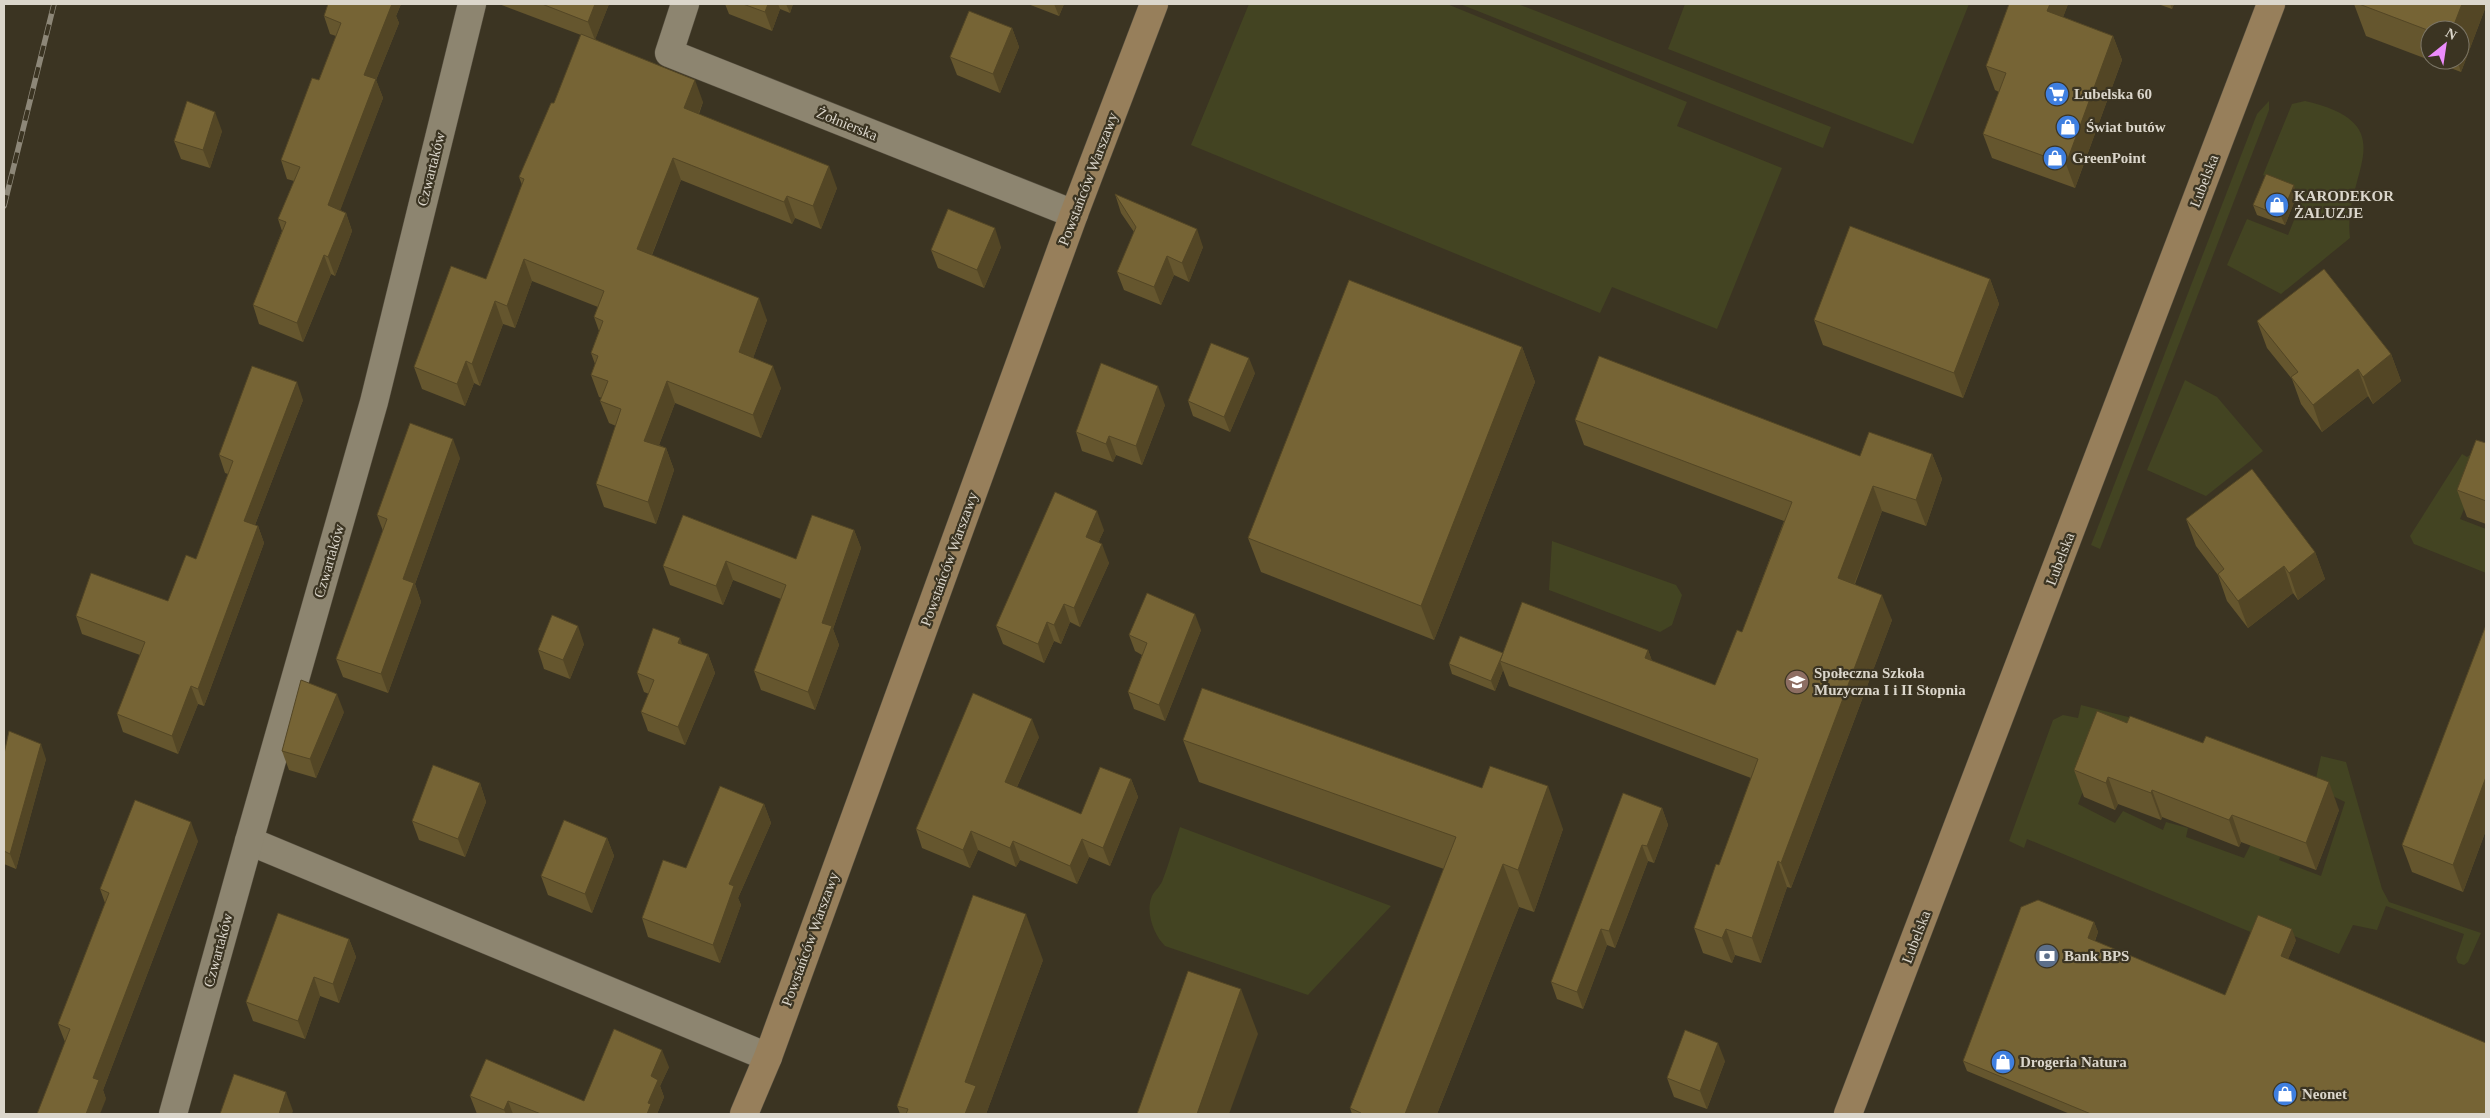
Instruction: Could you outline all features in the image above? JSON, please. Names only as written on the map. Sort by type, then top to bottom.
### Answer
[{"type":"street","name":"Czwartaków","points":[[173,1114],[248,841],[374,402],[472,4]]},
{"type":"street","name":"Żołnierska","points":[[685,4],[669,53],[1074,214]]},
{"type":"street","name":"Powstańców Warszawy","points":[[744,1114],[768,1057],[1074,214],[1154,4]]},
{"type":"street","name":"Lubelska","points":[[1848,1114],[2271,4]]},
{"type":"street","points":[[248,841],[768,1057]]},
{"type":"green space","points":[[1249,4],[1447,4],[1687,102],[1677,126],[1782,168],[1717,329],[1612,287],[1600,313],[1191,145]]},
{"type":"green space","points":[[1460,4],[1518,4],[1831,127],[1823,148]]},
{"type":"green space","points":[[1685,4],[1969,4],[1913,144],[1668,49]]},
{"type":"green space","points":[[2269,101],[2269,110],[2100,549],[2091,545],[2257,114]]},
{"type":"green space","points":[[2305,101],[2336,111],[2354,124],[2362,138],[2363,154],[2350,215],[2350,238],[2281,294],[2227,265],[2247,219],[2288,235],[2305,193],[2263,175],[2292,104]]},
{"type":"green space","points":[[2185,380],[2217,397],[2263,451],[2206,496],[2147,470]]},
{"type":"green space","points":[[2479,449],[2486,454],[2460,519],[2486,529],[2486,573],[2414,544],[2410,536],[2462,454],[2467,457]]},
{"type":"green space","points":[[1552,541],[1676,585],[1682,595],[1672,625],[1660,632],[1549,590]]},
{"type":"green space","points":[[2081,705],[2140,720],[2106,733],[2078,804],[2115,823],[2123,811],[2163,830],[2166,822],[2188,828],[2186,837],[2244,858],[2252,842],[2281,854],[2279,860],[2321,876],[2345,802],[2314,787],[2321,756],[2346,762],[2382,889],[2389,902],[2481,933],[2468,962],[2464,965],[2458,963],[2456,958],[2464,934],[2386,906],[2377,930],[2353,925],[2339,954],[2257,921],[2253,933],[2027,839],[2024,848],[2009,841],[2053,720],[2063,715],[2078,718]]},
{"type":"green space","points":[[1180,827],[1391,906],[1308,995],[1165,946],[1154,930],[1150,916],[1150,902],[1168,866]]},
{"type":"building","points":[[328,4],[392,4],[364,75],[376,79],[328,205],[346,213],[328,257],[324,255],[297,323],[253,305],[286,222],[278,219],[300,167],[281,160],[312,78],[319,80],[341,23],[324,16]]},
{"type":"building","points":[[542,4],[595,4],[588,22]]},
{"type":"building","points":[[743,4],[768,4],[765,12]]},
{"type":"building","name":"Lubelska 60","points":[[2009,4],[2050,4],[2047,11],[2113,36],[2066,164],[1983,134],[2006,73],[1986,66]]},
{"type":"building","points":[[2359,4],[2462,4],[2456,20],[2420,20],[2420,27]]},
{"type":"building","points":[[969,11],[1012,28],[993,74],[950,57]]},
{"type":"building","points":[[581,34],[695,80],[684,108],[829,166],[813,206],[787,196],[784,202],[673,158],[637,249],[759,298],[739,352],[773,366],[753,415],[667,381],[644,441],[666,448],[648,502],[596,484],[621,409],[600,401],[608,381],[591,375],[598,356],[591,353],[603,321],[594,317],[604,291],[524,259],[507,306],[495,301],[472,364],[466,361],[457,384],[414,367],[451,266],[486,279],[524,179],[519,177],[551,103],[554,103]]},
{"type":"building","points":[[187,101],[215,112],[203,150],[174,141]]},
{"type":"building","points":[[2266,174],[2294,185],[2281,216],[2253,205]]},
{"type":"building","points":[[1115,194],[1197,229],[1182,263],[1167,256],[1154,287],[1117,272],[1136,227]]},
{"type":"building","points":[[948,209],[995,228],[977,270],[931,250]]},
{"type":"building","points":[[1850,226],[1990,279],[1954,373],[1814,320]]},
{"type":"building","points":[[2324,269],[2391,354],[2363,377],[2358,369],[2313,405],[2291,377],[2298,372],[2257,321]]},
{"type":"building","points":[[1349,280],[1522,347],[1421,606],[1248,538]]},
{"type":"building","points":[[1211,343],[1249,358],[1224,417],[1188,401]]},
{"type":"building","points":[[1599,356],[1860,456],[1869,432],[1932,454],[1916,500],[1873,486],[1838,578],[1882,595],[1781,863],[1778,861],[1752,938],[1726,929],[1722,938],[1694,928],[1716,864],[1719,865],[1758,759],[1500,661],[1522,602],[1648,650],[1645,658],[1715,685],[1737,630],[1742,632],[1792,502],[1575,420]]},
{"type":"building","points":[[1101,363],[1158,386],[1136,446],[1109,436],[1106,444],[1076,432]]},
{"type":"building","points":[[252,366],[297,382],[244,521],[258,526],[198,689],[191,686],[172,736],[117,714],[145,642],[76,616],[91,573],[168,601],[186,555],[196,559],[233,461],[219,455]]},
{"type":"building","points":[[410,423],[453,439],[403,579],[414,583],[381,674],[336,659],[387,519],[377,515]]},
{"type":"building","points":[[2476,440],[2486,443],[2486,501],[2457,490]]},
{"type":"building","points":[[2252,469],[2315,552],[2289,573],[2284,566],[2238,601],[2218,574],[2224,569],[2186,519]]},
{"type":"building","points":[[1055,492],[1097,511],[1086,537],[1102,544],[1074,608],[1064,604],[1054,625],[1047,622],[1038,644],[996,626]]},
{"type":"building","points":[[683,515],[796,559],[812,515],[854,530],[822,623],[832,626],[808,692],[754,671],[786,585],[726,561],[716,586],[663,566]]},
{"type":"building","points":[[1147,593],[1195,614],[1159,705],[1128,692],[1147,643],[1129,635]]},
{"type":"building","points":[[552,615],[578,626],[563,660],[538,650]]},
{"type":"building","points":[[2486,625],[2486,777],[2453,865],[2402,845]]},
{"type":"building","points":[[653,628],[680,638],[678,643],[708,654],[678,727],[641,712],[654,680],[637,673]]},
{"type":"building","points":[[1460,636],[1503,653],[1491,681],[1449,664]]},
{"type":"building","points":[[301,680],[337,694],[310,759],[282,751]]},
{"type":"building","points":[[1202,688],[1482,788],[1490,766],[1548,786],[1518,870],[1503,864],[1405,1114],[1361,1114],[1350,1108],[1456,837],[1183,740]]},
{"type":"building","points":[[973,693],[1032,719],[1005,782],[1081,814],[1100,767],[1131,779],[1103,848],[1082,839],[1070,866],[1013,841],[1010,848],[971,831],[963,850],[916,829]]},
{"type":"building","points":[[2097,711],[2127,723],[2130,716],[2203,743],[2206,736],[2329,782],[2306,843],[2232,815],[2229,820],[2152,790],[2151,793],[2108,777],[2106,783],[2074,770]]},
{"type":"building","points":[[9,731],[41,744],[10,854],[4,851],[4,754]]},
{"type":"building","points":[[433,765],[480,783],[458,839],[412,821]]},
{"type":"building","points":[[720,786],[764,804],[729,884],[734,886],[713,945],[642,918],[663,860],[686,868]]},
{"type":"building","points":[[1623,793],[1662,808],[1647,846],[1642,845],[1609,931],[1601,929],[1577,992],[1551,982]]},
{"type":"building","points":[[135,800],[191,822],[93,1078],[99,1080],[86,1114],[37,1114],[70,1029],[58,1024],[109,893],[100,889]]},
{"type":"building","points":[[564,820],[607,838],[585,894],[541,876]]},
{"type":"building","points":[[973,895],[1026,914],[965,1082],[976,1086],[965,1114],[906,1114],[908,1109],[897,1106]]},
{"type":"building","points":[[2038,900],[2094,922],[2088,938],[2225,995],[2258,915],[2292,929],[2281,956],[2486,1043],[2486,1114],[2091,1114],[1963,1061],[2021,907]]},
{"type":"building","points":[[278,913],[349,939],[333,984],[314,977],[298,1021],[246,1002]]},
{"type":"building","points":[[1188,971],[1241,989],[1197,1114],[1137,1114]]},
{"type":"building","points":[[614,1029],[662,1050],[651,1076],[658,1080],[648,1103],[651,1104],[647,1114],[541,1114],[508,1101],[504,1110],[470,1096],[486,1059],[584,1101]]},
{"type":"building","points":[[1685,1030],[1718,1043],[1700,1091],[1667,1078]]},
{"type":"building","points":[[234,1074],[286,1092],[279,1114],[220,1114]]},
{"type":"railway","points":[[4,206],[54,4]]},
{"type":"place","name":"Lubelska 60","points":[[2057,94]]},
{"type":"place","name":"Świat butów","points":[[2068,127]]},
{"type":"place","name":"GreenPoint","points":[[2055,158]]},
{"type":"place","name":"KARODEKOR ŻALUZJE","points":[[2277,205]]},
{"type":"place","name":"Społeczna Szkoła Muzyczna I i II Stopnia","points":[[1797,682]]},
{"type":"place","name":"Bank BPS","points":[[2047,956]]},
{"type":"place","name":"Drogeria Natura","points":[[2003,1062]]},
{"type":"place","name":"Neonet","points":[[2285,1094]]}]
